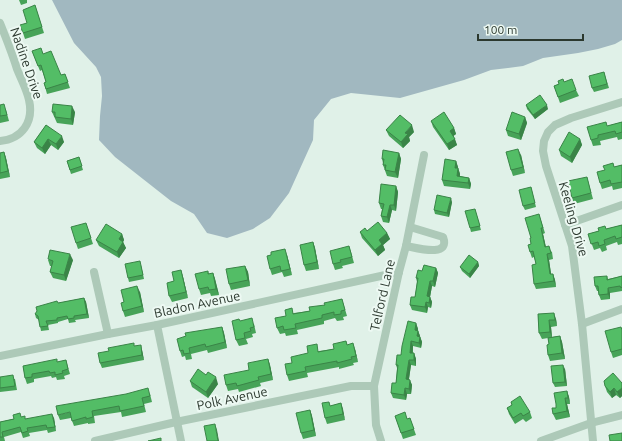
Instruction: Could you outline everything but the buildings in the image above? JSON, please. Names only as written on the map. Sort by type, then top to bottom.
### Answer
[{"type":"street","name":"Nadine Drive","points":[[0,23],[3,37],[30,101],[30,116],[26,127],[18,136],[0,141]]},
{"type":"street","name":"Keeling Drive","points":[[593,441],[582,324],[572,246],[546,166],[543,151],[544,141],[548,132],[555,125],[571,118],[622,102]]},
{"type":"street","name":"Telford Lane","points":[[381,441],[376,425],[374,386],[406,246],[424,155]]},
{"type":"street","points":[[565,225],[622,204]]},
{"type":"street","points":[[406,246],[434,251],[439,250],[444,244],[443,237],[410,227]]},
{"type":"street","points":[[94,272],[108,334]]},
{"type":"street","name":"Bladon Avenue","points":[[0,356],[157,325],[399,272]]},
{"type":"street","points":[[582,324],[622,310]]},
{"type":"street","points":[[157,325],[181,441]]},
{"type":"street","name":"Polk Avenue","points":[[95,441],[176,422],[350,386],[374,386]]},
{"type":"street","points":[[540,441],[591,423],[622,415]]},
{"type":"shaded area","points":[[52,0],[622,0],[622,40],[615,44],[598,49],[543,58],[523,66],[491,70],[464,80],[400,98],[351,93],[331,99],[314,120],[313,140],[289,193],[270,218],[253,229],[227,238],[207,233],[194,214],[171,201],[115,157],[99,140],[102,96],[101,77],[96,67],[74,43]]}]
